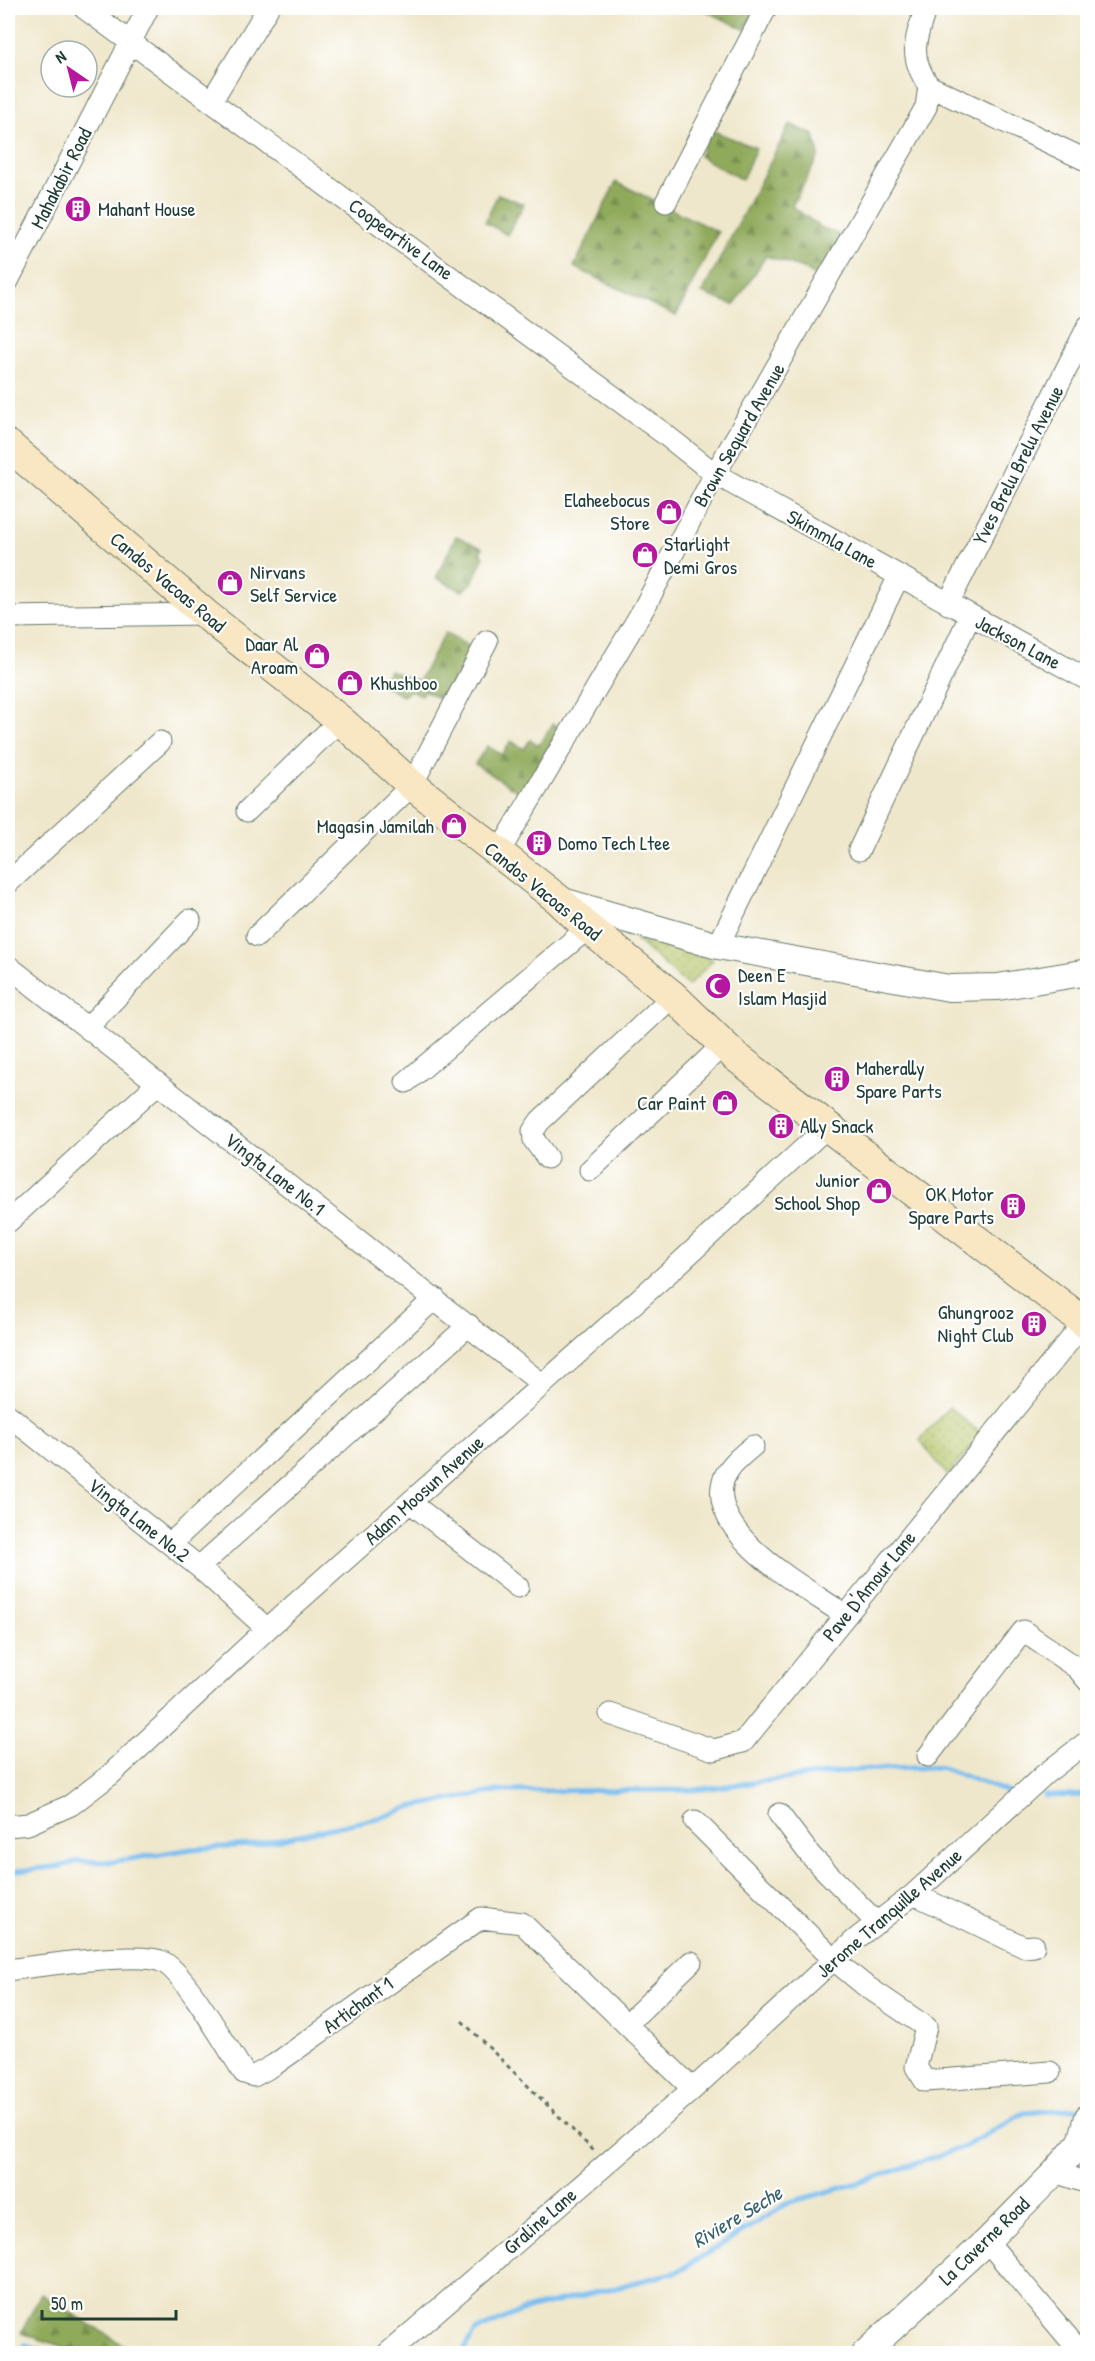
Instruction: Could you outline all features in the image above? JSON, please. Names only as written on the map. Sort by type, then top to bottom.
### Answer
[{"type":"main road","name":"Candos Vacoas Road","points":[[8,446],[205,614],[340,720],[412,785],[559,900],[588,928],[673,996],[723,1045],[826,1128],[1086,1322]]},
{"type":"street","name":"Coopeartive Lane","points":[[84,8],[212,100],[715,474]]},
{"type":"street","name":"Mahakabir Road","points":[[8,281],[148,8]]},
{"type":"street","points":[[212,100],[268,8]]},
{"type":"street","points":[[666,202],[766,8]]},
{"type":"street","points":[[926,8],[914,46],[918,70],[929,86],[1088,161]]},
{"type":"street","name":"Brown Sequard Avenue","points":[[498,854],[644,608],[715,474],[926,107],[929,86]]},
{"type":"street","name":"Yves Brelu Brelu Avenue","points":[[948,604],[1088,326]]},
{"type":"street","name":"Skimmla Lane","points":[[715,474],[948,604]]},
{"type":"street","points":[[718,946],[899,576]]},
{"type":"street","name":"Jackson Lane","points":[[948,604],[1088,680]]},
{"type":"street","points":[[8,617],[205,614]]},
{"type":"street","points":[[859,850],[970,616]]},
{"type":"street","points":[[257,936],[412,785],[487,640]]},
{"type":"street","points":[[248,811],[340,720]]},
{"type":"street","points":[[8,883],[160,742]]},
{"type":"street","points":[[559,900],[718,946],[949,988],[998,987],[1088,972]]},
{"type":"street","points":[[87,1028],[190,920]]},
{"type":"street","points":[[406,1082],[588,928]]},
{"type":"street","name":"Vingta Lane No.1","points":[[8,966],[542,1384]]},
{"type":"street","points":[[546,1158],[534,1140],[533,1131],[540,1121],[673,996]]},
{"type":"street","points":[[590,1170],[723,1045]]},
{"type":"street","points":[[8,1222],[158,1083]]},
{"type":"street","name":"Adam Moosun Avenue","points":[[8,1826],[28,1824],[71,1805],[110,1775],[267,1629],[674,1268],[826,1128]]},
{"type":"street","points":[[170,1544],[435,1298]]},
{"type":"street","name":"Pave D'Amour Lane","points":[[610,1714],[714,1750],[743,1742],[1086,1322]]},
{"type":"street","points":[[199,1567],[469,1325]]},
{"type":"street","name":"Vingta Lane No.2","points":[[8,1415],[199,1567],[267,1629]]},
{"type":"street","points":[[753,1446],[732,1464],[723,1482],[724,1507],[739,1537],[783,1573],[846,1615]]},
{"type":"street","points":[[411,1503],[518,1587]]},
{"type":"street","points":[[928,1756],[1023,1631],[1077,1668],[1088,1681]]},
{"type":"street","name":"Jerome Tranquille Avenue","points":[[693,2089],[834,1960],[914,1894],[1045,1774],[1088,1741]]},
{"type":"street","points":[[779,1814],[804,1848],[877,1923]]},
{"type":"street","points":[[695,1821],[834,1960],[863,1984],[926,2027],[916,2067],[924,2081],[1050,2072]]},
{"type":"street","points":[[914,1894],[1024,1947],[1034,1946]]},
{"type":"street","name":"Artichant 1","points":[[8,1970],[138,1958],[163,1962],[183,1982],[244,2073],[254,2076],[284,2059],[481,1918],[522,1923],[693,2089]]},
{"type":"street","points":[[627,2024],[691,1962]]},
{"type":"street","name":"Graline Lane","points":[[387,2354],[693,2089]]},
{"type":"street","name":"La Caverne Road","points":[[864,2354],[987,2241],[1055,2172],[1081,2142],[1087,2118]]},
{"type":"street","points":[[1055,2172],[1088,2183]]},
{"type":"street","points":[[987,2241],[1082,2354]]},
{"type":"path","points":[[462,2021],[606,2163]]},
{"type":"green space","points":[[705,8],[756,8],[746,30],[704,10]]},
{"type":"green space","points":[[790,124],[814,135],[819,155],[792,206],[822,228],[849,238],[825,283],[803,268],[766,256],[734,305],[702,293]]},
{"type":"green space","points":[[711,130],[756,148],[742,180],[699,156]]},
{"type":"green space","points":[[616,182],[718,232],[676,316],[574,267]]},
{"type":"green space","points":[[498,194],[524,204],[507,235],[485,222]]},
{"type":"green space","points":[[456,536],[482,548],[480,553],[484,556],[472,583],[462,591],[436,578]]},
{"type":"green space","points":[[445,633],[472,648],[443,701],[424,690],[421,695],[411,690],[403,696],[382,685],[389,670],[419,681]]},
{"type":"green space","points":[[553,724],[561,729],[520,793],[475,764],[487,746],[502,755],[511,741],[524,749],[530,740],[539,745]]},
{"type":"green space","points":[[635,939],[713,960],[688,986]]},
{"type":"green space","points":[[949,1407],[982,1434],[948,1476],[920,1440]]},
{"type":"green space","points":[[41,2294],[136,2353],[82,2353],[21,2333]]},
{"type":"waterway","points":[[8,1872],[62,1866],[78,1861],[111,1862],[191,1849],[252,1845],[383,1817],[410,1807],[498,1791],[694,1790],[856,1770],[940,1767],[1010,1793]]},
{"type":"waterway","points":[[1044,1796],[1088,1795]]},
{"type":"waterway","name":"Riviere Seche","points":[[461,2354],[476,2331],[524,2310],[677,2272],[790,2202],[862,2182],[964,2147],[1024,2113],[1084,2108]]},
{"type":"waterway","points":[[25,2345],[60,2354]]},
{"type":"place","name":"Mahant House","points":[[78,209]]},
{"type":"place","name":"Elaheebocus Store","points":[[669,512]]},
{"type":"place","name":"Starlight Demi Gros","points":[[645,555]]},
{"type":"place","name":"Nirvans Self Service","points":[[230,583]]},
{"type":"place","name":"Daar Al Aroam","points":[[317,656]]},
{"type":"place","name":"Khushboo","points":[[350,683]]},
{"type":"place","name":"Magasin Jamilah","points":[[454,826]]},
{"type":"place","name":"Domo Tech Ltee","points":[[539,843]]},
{"type":"place","name":"Deen E Islam Masjid","points":[[718,986]]},
{"type":"place","name":"Maherally Spare Parts","points":[[837,1079]]},
{"type":"place","name":"Car Paint","points":[[725,1103]]},
{"type":"place","name":"Ally Snack","points":[[781,1126]]},
{"type":"place","name":"Junior School Shop","points":[[879,1191]]},
{"type":"place","name":"OK Motor Spare Parts","points":[[1013,1206]]},
{"type":"place","name":"Ghungrooz Night Club","points":[[1034,1324]]}]
